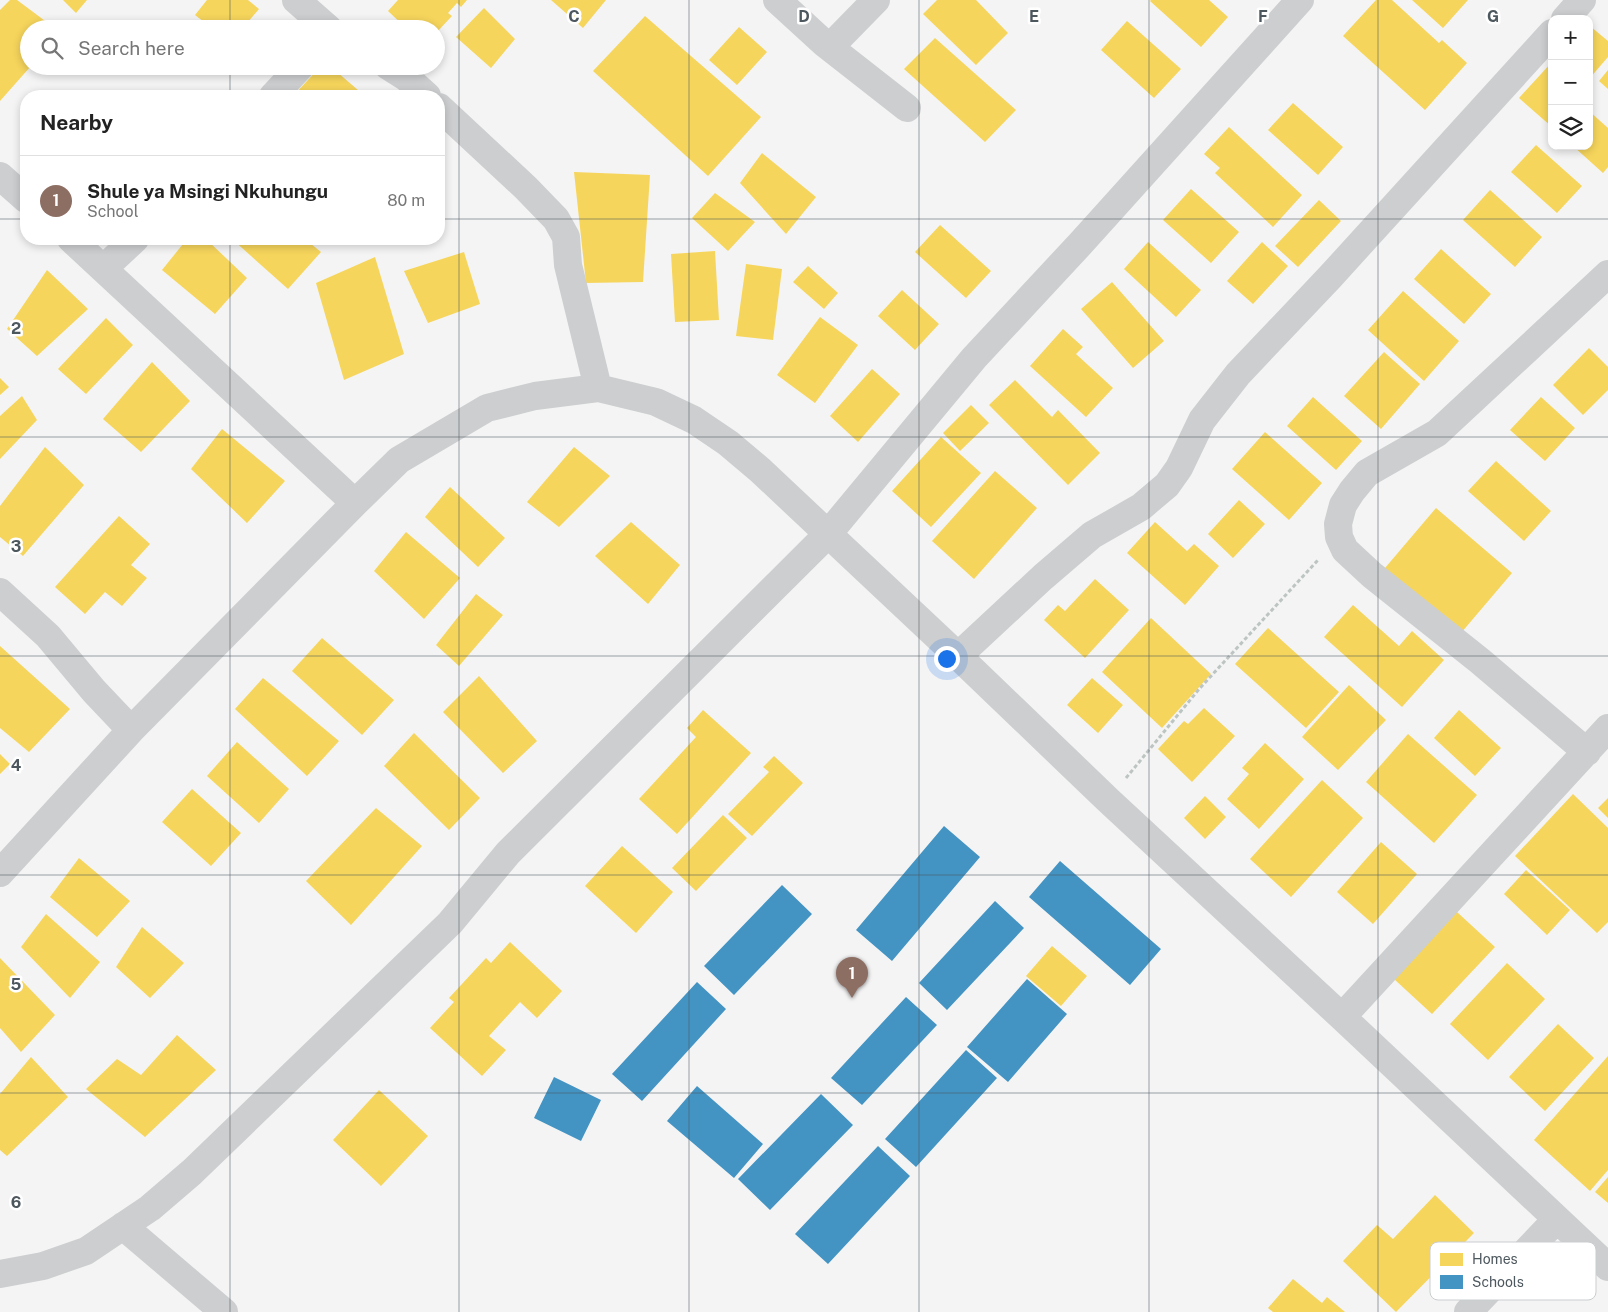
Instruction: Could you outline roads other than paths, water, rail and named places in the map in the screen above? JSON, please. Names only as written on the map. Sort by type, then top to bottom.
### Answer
[{"type":"street","points":[[296,0],[319,20]]},
{"type":"street","points":[[777,0],[830,48],[907,108]]},
{"type":"street","points":[[830,48],[876,0]]},
{"type":"street","points":[[0,1274],[43,1266],[86,1251],[150,1208],[192,1172],[442,930],[508,853],[828,534],[974,358],[1088,236],[1300,0]]},
{"type":"street","points":[[1569,15],[1582,0]]},
{"type":"street","points":[[958,656],[1092,535],[1141,507],[1167,485],[1179,468],[1202,420],[1238,374],[1330,277],[1548,37]]},
{"type":"street","points":[[278,90],[292,75]]},
{"type":"street","points":[[402,75],[420,90]]},
{"type":"street","points":[[445,113],[526,188],[556,219],[566,237],[568,266],[598,388]]},
{"type":"street","points":[[0,176],[20,194]]},
{"type":"street","points":[[78,245],[355,502]]},
{"type":"street","points":[[104,268],[128,245]]},
{"type":"street","points":[[1587,752],[1480,661],[1372,575],[1345,550],[1339,537],[1338,524],[1343,505],[1367,473],[1437,433],[1608,274]]},
{"type":"street","points":[[0,873],[131,730],[355,502],[399,460],[487,408],[535,396],[598,388],[656,402],[694,420],[728,443],[760,470],[1108,800],[1581,1242]]},
{"type":"street","points":[[0,592],[48,636],[94,691],[131,730]]},
{"type":"street","points":[[1342,1017],[1608,728]]},
{"type":"street","points":[[1535,1242],[1557,1219]]},
{"type":"street","points":[[123,1226],[224,1312]]},
{"type":"street","points":[[1596,1256],[1608,1267]]},
{"type":"street","points":[[1468,1312],[1479,1300]]},
{"type":"place","name":"Shule ya Msingi Nkuhungu","points":[[852,998]]}]
